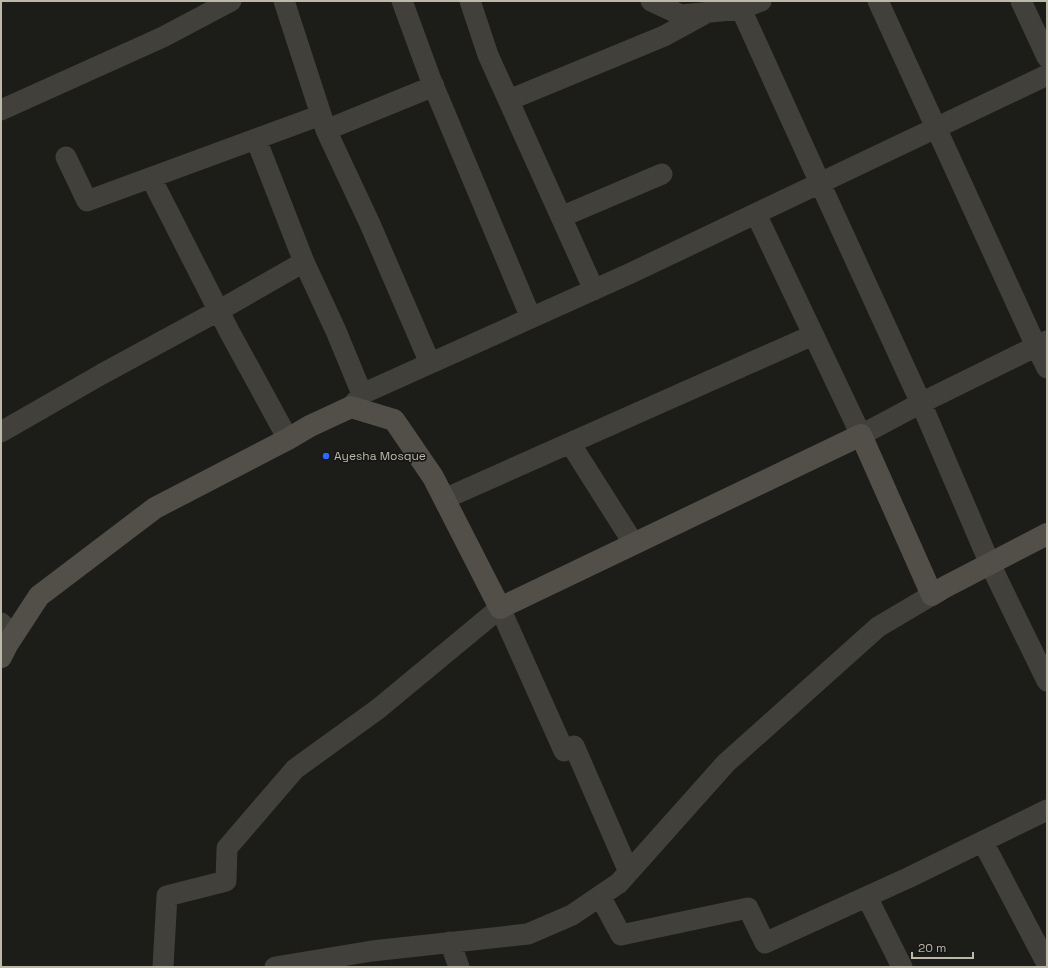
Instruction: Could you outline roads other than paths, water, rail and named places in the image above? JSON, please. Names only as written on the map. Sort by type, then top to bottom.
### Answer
[{"type":"street","points":[[1,110],[163,37],[231,1]]},
{"type":"street","points":[[284,1],[324,123],[370,224],[430,363]]},
{"type":"street","points":[[402,1],[434,86],[531,318]]},
{"type":"street","points":[[470,1],[488,55],[594,290]]},
{"type":"street","points":[[651,1],[681,15],[741,9],[761,1]]},
{"type":"street","points":[[878,1],[936,128],[1041,344],[1047,368]]},
{"type":"street","points":[[1021,1],[1047,57]]},
{"type":"street","points":[[741,9],[921,403],[990,564],[1047,681]]},
{"type":"street","points":[[509,100],[664,36],[708,12]]},
{"type":"street","points":[[1,657],[7,645],[7,629],[39,596],[155,508],[288,439],[357,400],[430,363],[594,290],[1047,75]]},
{"type":"street","points":[[66,157],[87,201],[256,139],[324,123],[434,86]]},
{"type":"street","points":[[256,139],[304,262],[336,331],[357,400],[394,420],[433,478],[500,608],[564,751],[574,746],[629,872]]},
{"type":"street","points":[[561,216],[662,174]]},
{"type":"street","points":[[151,178],[218,311],[288,439]]},
{"type":"street","points":[[756,214],[861,435],[932,595]]},
{"type":"street","points":[[1,432],[304,262]]},
{"type":"street","points":[[444,499],[813,334]]},
{"type":"street","points":[[163,967],[167,896],[226,881],[227,848],[295,769],[378,709],[500,608],[861,435],[921,403],[1041,344]]},
{"type":"street","points":[[570,443],[634,544]]},
{"type":"street","points":[[275,967],[376,959],[450,942],[528,934],[572,915],[619,883],[726,764],[878,627],[945,586],[1047,534]]},
{"type":"street","points":[[600,896],[621,936],[748,908],[765,943],[910,877],[1047,810]]},
{"type":"street","points":[[983,842],[1047,964]]},
{"type":"street","points":[[867,897],[902,967]]},
{"type":"street","points":[[450,942],[459,967]]},
{"type":"place","name":"Ayesha Mosque","points":[[326,456]]}]
